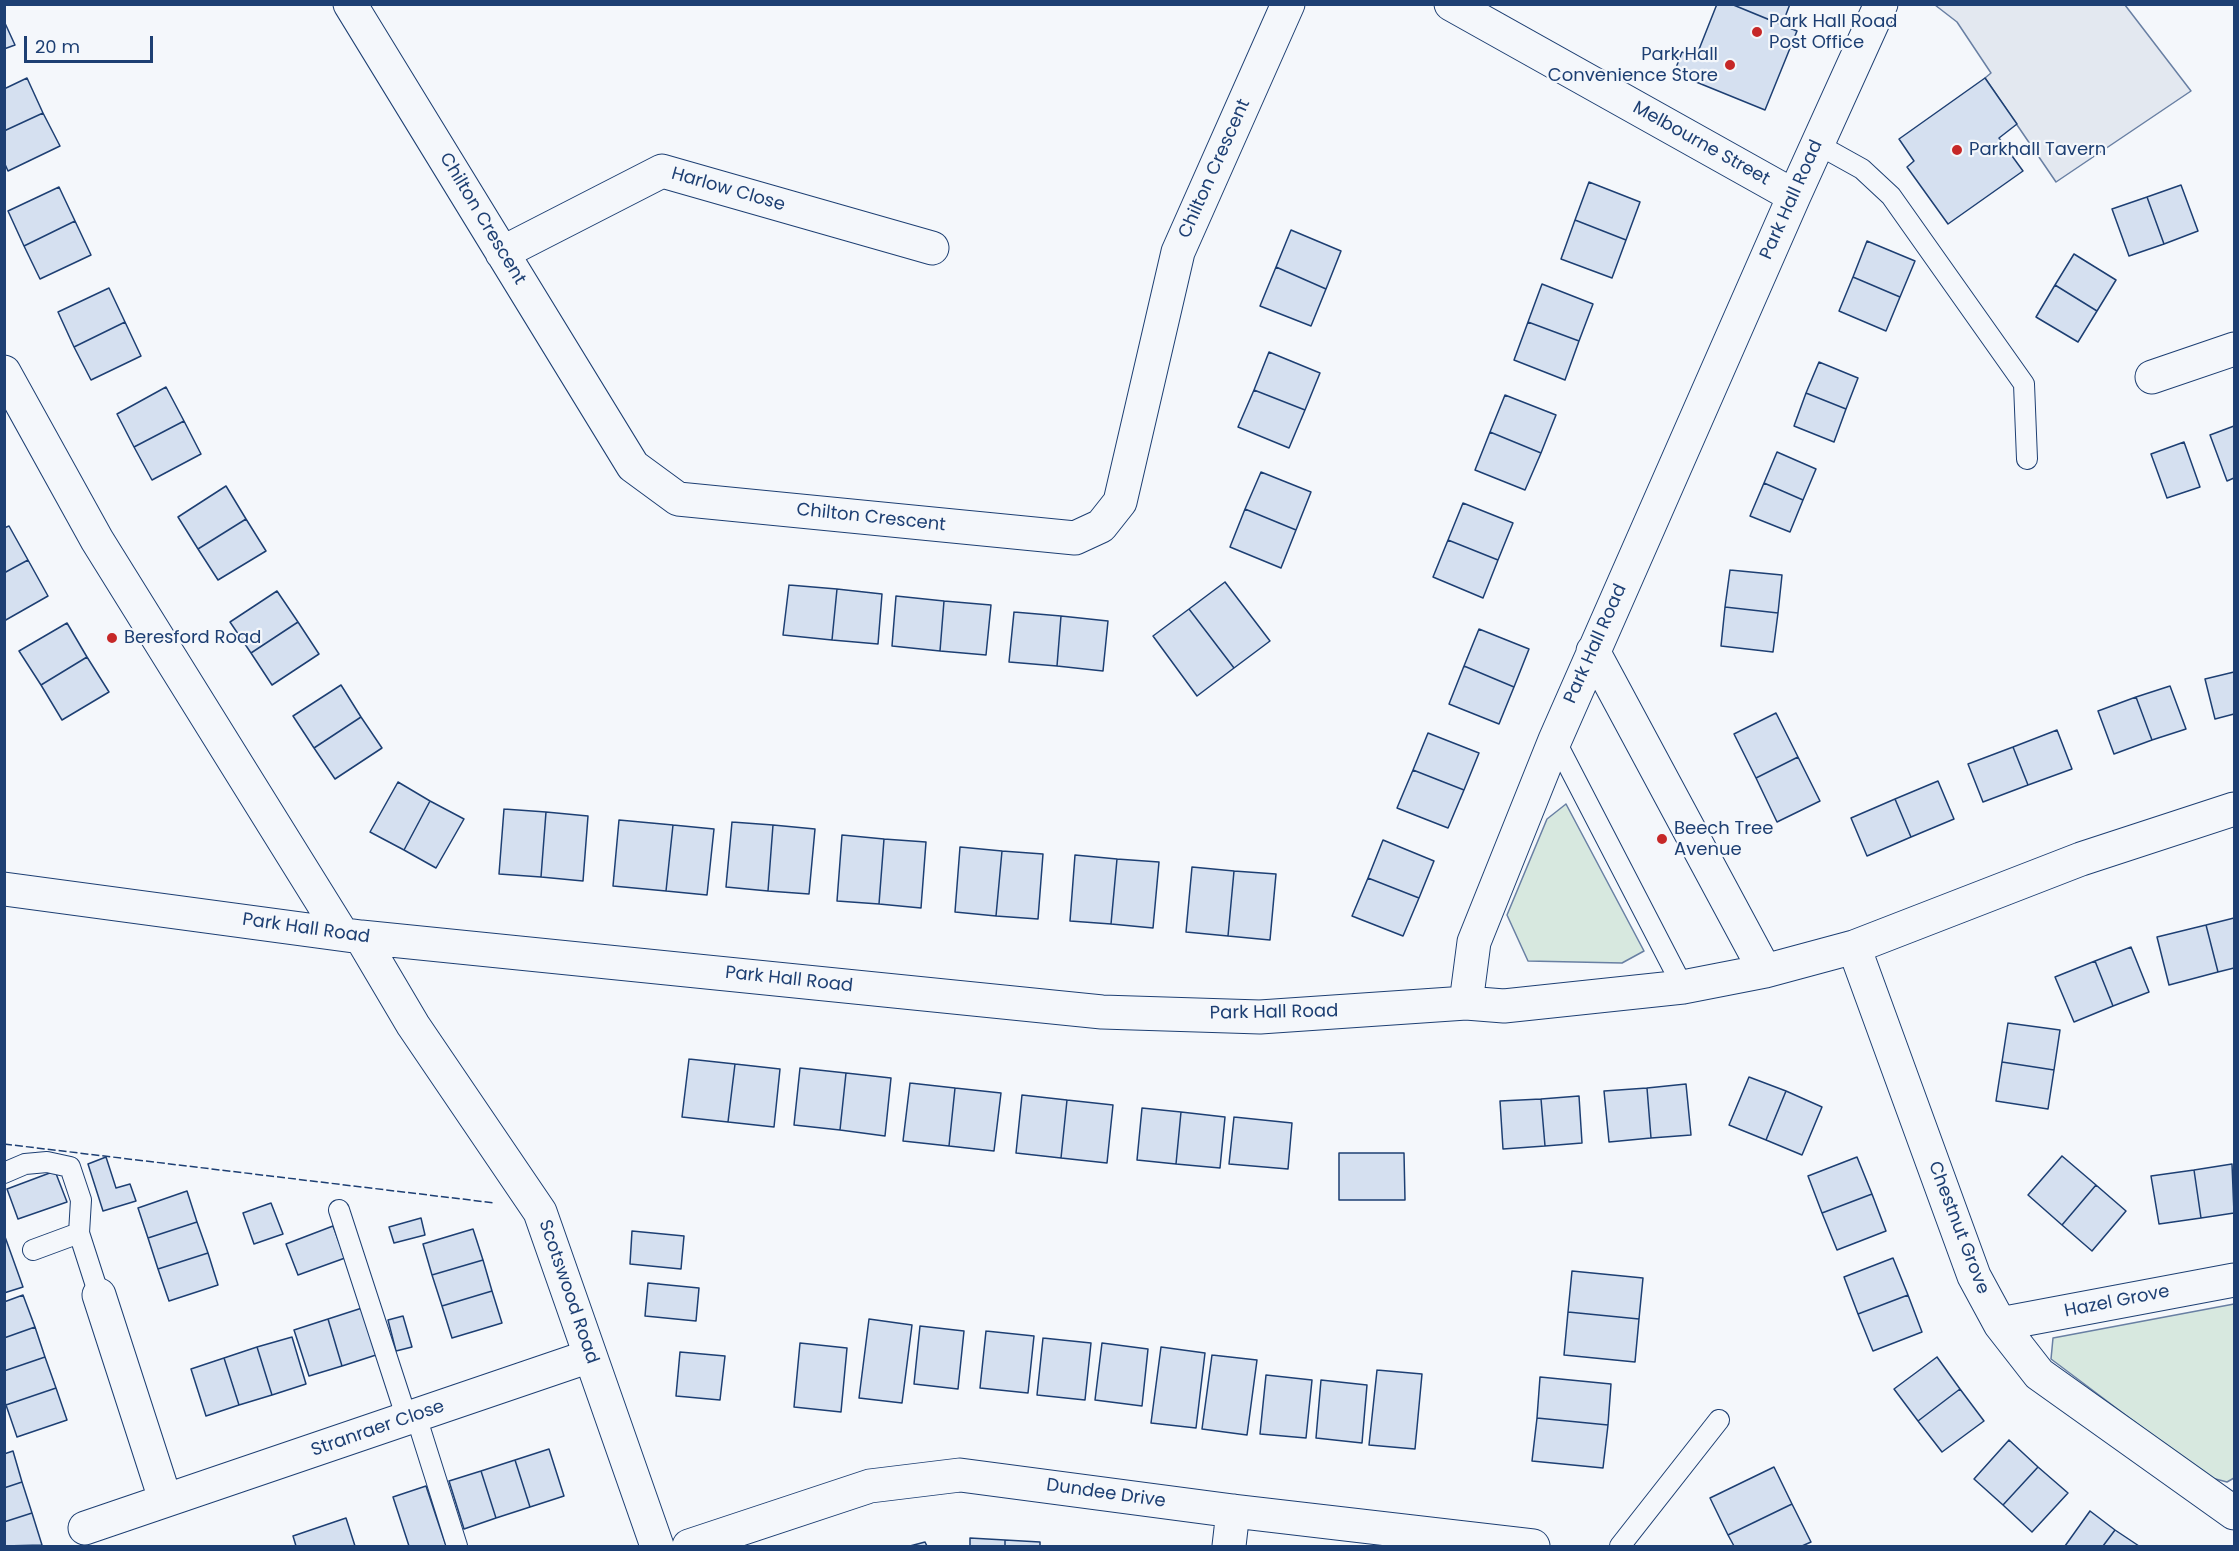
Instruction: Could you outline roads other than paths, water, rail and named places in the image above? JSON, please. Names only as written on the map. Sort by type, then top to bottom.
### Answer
[{"type":"street","name":"Chilton Crescent","points":[[350,4],[633,466],[678,499],[1075,538],[1101,526],[1120,502],[1178,252],[1288,4]]},
{"type":"street","name":"Melbourne Street","points":[[1451,4],[1794,196]]},
{"type":"street","name":"Park Hall Road","points":[[4,889],[351,936],[1102,1012],[1260,1017],[1466,1003],[1473,942],[1555,740],[1817,144],[1881,4]]},
{"type":"street","name":"Harlow Close","points":[[502,253],[662,171],[932,248]]},
{"type":"street","points":[[2152,377],[2235,349]]},
{"type":"street","points":[[4,372],[97,540],[351,936]]},
{"type":"street","points":[[1593,651],[1765,971]]},
{"type":"street","points":[[1466,1003],[1504,1006],[1683,987],[1765,971],[1854,947],[2080,859],[2235,809]]},
{"type":"street","name":"Scotswood Road","points":[[351,936],[540,1212],[657,1546]]},
{"type":"street","name":"Chestnut Grove","points":[[1854,947],[1974,1276],[2000,1324],[2039,1374],[2234,1512]]},
{"type":"street","name":"Hazel Grove","points":[[2000,1324],[2235,1280]]},
{"type":"street","points":[[99,1295],[165,1499]]},
{"type":"street","name":"Stranraer Close","points":[[85,1528],[590,1356]]},
{"type":"street","name":"Dundee Drive","points":[[688,1546],[870,1486],[960,1475],[1233,1511],[1533,1546]]},
{"type":"street","points":[[1229,1546],[1233,1511]]},
{"type":"lane","points":[[1817,144],[1862,169],[1892,196],[2024,384],[2026,459]]},
{"type":"lane","points":[[1555,740],[1683,987]]},
{"type":"lane","points":[[4,1173],[25,1164],[47,1162],[70,1167],[81,1200],[79,1233],[99,1295]]},
{"type":"lane","points":[[339,1210],[457,1546]]},
{"type":"lane","points":[[33,1250],[79,1233]]},
{"type":"lane","points":[[1620,1546],[1719,1420]]},
{"type":"place","name":"Park Hall Road Post Office","points":[[1757,32]]},
{"type":"place","name":"Park Hall Convenience Store","points":[[1730,65]]},
{"type":"place","name":"Parkhall Tavern","points":[[1957,150]]},
{"type":"place","name":"Beresford Road","points":[[112,638]]},
{"type":"place","name":"Beech Tree Avenue","points":[[1662,839]]}]
